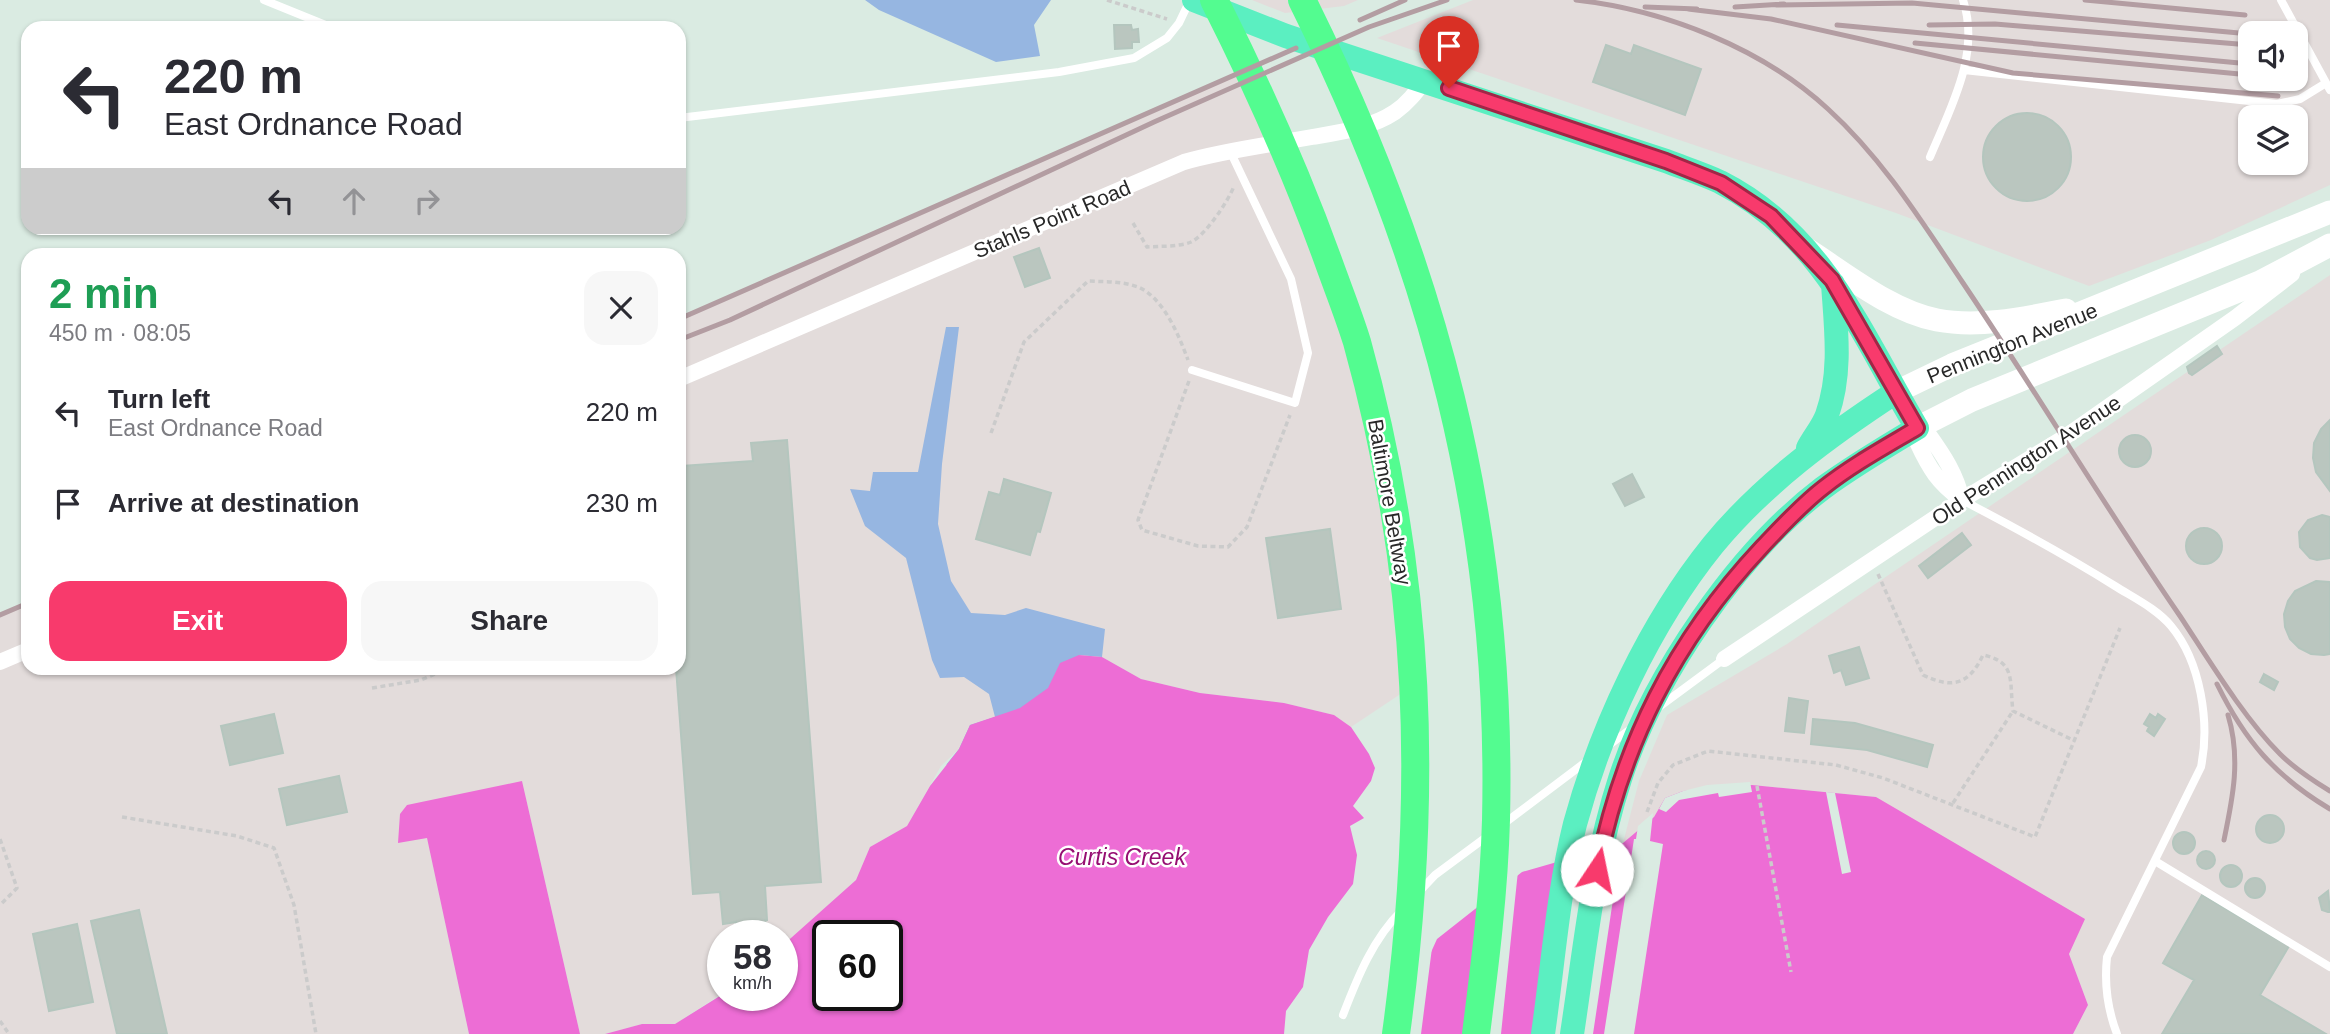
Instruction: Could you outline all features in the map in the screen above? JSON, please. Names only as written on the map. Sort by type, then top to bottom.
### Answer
[{"type":"highway","name":"Baltimore Beltway","points":[[1214,0],[1283,143],[1356,339],[1380,433],[1399,528],[1410,626],[1417,741],[1416,825],[1407,953],[1396,1034]]},
{"type":"highway","points":[[1302,0],[1357,114],[1403,231],[1430,314],[1456,413],[1476,514],[1489,619],[1495,715],[1496,822],[1476,1034]]},
{"type":"main road","points":[[1192,0],[1286,36],[1666,161],[1721,183],[1771,216],[1832,280],[1857,319],[1918,430]]},
{"type":"main road","name":"Pennington Avenue","points":[[1543,1034],[1575,827],[1591,771],[1611,722],[1662,619],[1713,545],[1749,506],[1855,419],[1896,392],[1952,365],[2244,248],[2304,220],[2330,212]]},
{"type":"main road","points":[[1802,246],[1902,307],[1936,320],[1989,322],[2114,301]]},
{"type":"main road","name":"Pennington Avenue","points":[[1572,1034],[1594,888],[1620,778],[1669,669],[1710,607],[1769,540],[1821,489],[1872,454],[1972,400],[2260,282],[2326,248]]},
{"type":"main road","points":[[1799,463],[1826,418],[1833,395],[1837,368],[1837,338],[1832,280]]},
{"type":"street","name":"Stahls Point Road","points":[[686,376],[1184,162],[1372,124],[1409,101],[1425,80]]},
{"type":"street","name":"Old Pennington Avenue","points":[[1724,659],[1871,564],[1962,500],[2065,437],[2235,318],[2326,248]]},
{"type":"street","points":[[1918,430],[1917,442],[1927,463],[1942,486],[1962,500]]},
{"type":"street","points":[[0,662],[21,653]]},
{"type":"lane","points":[[264,0],[316,21]]},
{"type":"lane","points":[[686,117],[1059,72],[1134,58],[1167,38],[1192,0]]},
{"type":"lane","points":[[1930,157],[1955,102],[1964,70],[1967,37],[1963,0]]},
{"type":"lane","points":[[1964,70],[2277,104],[2300,99],[2328,86],[2281,0]]},
{"type":"lane","points":[[1192,370],[1295,403],[1308,353],[1291,279],[1230,151]]},
{"type":"lane","points":[[1962,500],[2048,545],[2158,613],[2183,642],[2203,698],[2206,743],[2201,767],[2107,957],[2107,1001],[2117,1034]]},
{"type":"lane","points":[[1343,1015],[1358,977],[1384,928],[1435,875],[1724,659]]},
{"type":"lane","points":[[2155,861],[2330,967]]},
{"type":"path","points":[[1107,0],[1179,23]]},
{"type":"path","points":[[1133,223],[1147,247],[1192,242],[1230,197],[1240,171]]},
{"type":"path","points":[[991,433],[1024,342],[1088,281],[1116,282],[1140,288],[1159,306],[1179,334],[1192,370],[1138,520],[1142,530],[1198,546],[1228,547],[1247,527],[1295,403]]},
{"type":"path","points":[[1871,564],[1882,580],[1923,675],[1940,683],[1965,681],[1976,672],[1983,656],[2000,659],[2010,670],[2013,711],[1952,804]]},
{"type":"path","points":[[1647,812],[1658,783],[1673,765],[1708,751],[1836,765],[1883,778],[2035,837],[2120,628]]},
{"type":"path","points":[[372,688],[421,680],[433,675]]},
{"type":"path","points":[[2013,711],[2075,741]]},
{"type":"path","points":[[1757,786],[1791,972]]},
{"type":"path","points":[[122,817],[237,836],[274,848],[294,905],[316,1034]]},
{"type":"path","points":[[0,839],[18,888],[0,905]]},
{"type":"path","points":[[0,1021],[9,1034]]},
{"type":"shaded area","points":[[865,0],[1051,0],[1034,25],[1040,56],[996,62],[879,10]]},
{"type":"shaded area","points":[[1252,0],[1358,0],[1344,6],[1285,13]]},
{"type":"shaded area","points":[[1473,0],[2330,0],[2330,185],[2211,240],[2089,286],[1896,213],[1377,38]]},
{"type":"shaded area","points":[[1238,73],[1356,339],[1414,685],[1351,727],[1334,715],[1284,703],[1200,693],[1141,679],[1102,657],[1020,708],[970,725],[959,749],[941,766],[907,826],[870,847],[856,880],[798,932],[798,920],[707,920],[707,1003],[675,1024],[642,1024],[605,1034],[580,1034],[522,781],[427,837],[469,1034],[0,1034],[0,615],[21,606],[21,675],[686,675],[686,316]]},
{"type":"shaded area","points":[[2330,275],[2330,1034],[2073,1034],[2088,1005],[2069,955],[1876,797],[1752,785],[1665,798],[1654,817],[1623,843],[1639,781],[1667,715],[1787,644]]},
{"type":"shaded area","points":[[946,327],[959,327],[942,464],[938,524],[951,581],[971,613],[1005,615],[1026,608],[1105,629],[1102,657],[1079,655],[1092,725],[946,765],[959,749],[970,725],[995,717],[989,694],[964,677],[940,678],[932,660],[906,558],[865,526],[850,489],[870,491],[873,472],[918,472]]},
{"type":"water","name":"Curtis Creek","points":[[1079,655],[1102,657],[1141,679],[1200,693],[1284,703],[1334,715],[1351,727],[1375,768],[1371,781],[1353,806],[1364,818],[1350,826],[1357,855],[1353,884],[1328,917],[1309,950],[1303,987],[1286,1011],[1284,1034],[605,1034],[642,1024],[675,1024],[707,1004],[707,1011],[798,1011],[798,932],[856,880],[870,847],[907,826],[930,786],[959,749],[970,725],[1020,708],[1048,688],[1060,663]]},
{"type":"water","points":[[522,781],[580,1034],[469,1034],[427,838],[398,843],[400,814],[407,805]]},
{"type":"water","points":[[1752,785],[1876,797],[2085,919],[2069,954],[2088,1005],[2073,1034],[1394,1034],[1437,939],[1522,872],[1623,843],[1654,817],[1665,798],[1683,791]]},
{"type":"pier","points":[[1750,782],[1752,792],[1719,797],[1718,793],[1679,800],[1666,812],[1659,809],[1665,798],[1683,791],[1707,785]]},
{"type":"pier","points":[[1826,792],[1835,793],[1851,872],[1842,874]]},
{"type":"pier","points":[[1653,813],[1650,841],[1663,844],[1634,1034],[1604,1034],[1634,839],[1638,826]]},
{"type":"pier","points":[[1622,839],[1593,1034],[1533,1034],[1560,858]]},
{"type":"pier","points":[[1518,871],[1501,1034],[1468,1034],[1483,898]]},
{"type":"pier","points":[[1433,940],[1421,1034],[1390,1034],[1405,999]]},
{"type":"building","points":[[1114,25],[1131,25],[1132,30],[1138,29],[1139,42],[1132,42],[1132,48],[1115,49]]},
{"type":"building","points":[[1606,45],[1631,54],[1634,45],[1701,69],[1685,115],[1593,82]]},
{"type":"building","points":[[2027,113],[2044,116],[2058,126],[2068,140],[2071,157],[2068,174],[2058,188],[2044,198],[2027,201],[2010,198],[1996,188],[1986,174],[1983,157],[1986,140],[1996,126],[2010,116]]},
{"type":"building","points":[[1039,248],[1050,278],[1025,287],[1014,257]]},
{"type":"building","points":[[2217,346],[2222,354],[2192,375],[2189,373],[2187,367]]},
{"type":"building","points":[[2330,420],[2330,491],[2316,472],[2313,458],[2314,443],[2321,429]]},
{"type":"building","points":[[2135,435],[2146,440],[2151,451],[2146,462],[2135,467],[2124,462],[2119,451],[2124,440]]},
{"type":"building","points":[[787,440],[821,882],[765,886],[767,920],[723,920],[720,892],[693,894],[677,675],[686,675],[686,466],[753,461],[751,443]]},
{"type":"building","points":[[1632,474],[1644,497],[1625,506],[1613,484]]},
{"type":"building","points":[[1004,479],[1051,493],[1030,555],[976,539],[989,492],[1000,495]]},
{"type":"building","points":[[2322,515],[2330,517],[2330,558],[2317,560],[2310,558],[2300,547],[2299,532],[2308,520]]},
{"type":"building","points":[[2204,528],[2217,533],[2222,546],[2217,559],[2204,564],[2191,559],[2186,546],[2191,533]]},
{"type":"building","points":[[1330,529],[1341,609],[1278,618],[1266,538]]},
{"type":"building","points":[[1962,533],[1971,545],[1928,578],[1919,566]]},
{"type":"building","points":[[2316,581],[2330,582],[2330,654],[2324,655],[2311,654],[2299,648],[2290,639],[2285,627],[2284,614],[2288,601],[2295,591]]},
{"type":"building","points":[[1859,647],[1869,678],[1846,685],[1841,670],[1834,673],[1829,656]]},
{"type":"building","points":[[2264,674],[2278,682],[2274,690],[2260,682]]},
{"type":"building","points":[[1789,698],[1808,701],[1804,733],[1785,731]]},
{"type":"building","points":[[274,714],[283,753],[230,765],[221,726]]},
{"type":"building","points":[[2150,714],[2156,718],[2158,714],[2165,719],[2154,736],[2147,731],[2149,727],[2144,724]]},
{"type":"building","points":[[1813,719],[1855,723],[1933,745],[1927,767],[1867,750],[1811,744]]},
{"type":"building","points":[[339,776],[347,812],[287,825],[279,789]]},
{"type":"building","points":[[2270,815],[2280,819],[2284,829],[2280,839],[2270,843],[2260,839],[2256,829],[2260,819]]},
{"type":"building","points":[[2184,832],[2192,835],[2195,843],[2192,851],[2184,854],[2176,851],[2173,843],[2176,835]]},
{"type":"building","points":[[2206,851],[2212,854],[2215,860],[2212,866],[2206,869],[2200,866],[2197,860],[2200,854]]},
{"type":"building","points":[[2231,865],[2239,868],[2242,876],[2239,884],[2231,887],[2223,884],[2220,876],[2223,868]]},
{"type":"building","points":[[2255,878],[2262,881],[2265,888],[2262,895],[2255,898],[2248,895],[2245,888],[2248,881]]},
{"type":"building","points":[[2328,891],[2330,912],[2322,910],[2319,898]]},
{"type":"building","points":[[2202,895],[2289,946],[2260,995],[2326,1034],[2162,1034],[2194,980],[2163,963]]},
{"type":"building","points":[[139,910],[167,1034],[117,1034],[91,921]]},
{"type":"building","points":[[77,924],[93,1002],[49,1011],[33,934]]},
{"type":"railway","points":[[1360,20],[1405,0]]},
{"type":"railway","points":[[686,337],[730,320],[1154,122],[1369,27],[1447,0]]},
{"type":"railway","points":[[1576,0],[1644,13],[1711,35],[1743,50],[1802,87],[1848,128],[1901,192],[1932,237],[2240,706],[2286,759],[2330,791]]},
{"type":"railway","points":[[2085,0],[2245,15]]},
{"type":"railway","points":[[1776,5],[1912,3],[2238,33]]},
{"type":"railway","points":[[1735,7],[1784,4]]},
{"type":"railway","points":[[1645,7],[1697,9]]},
{"type":"railway","points":[[1688,9],[1771,19],[2013,73],[2278,96]]},
{"type":"railway","points":[[1929,25],[1995,24],[2238,44]]},
{"type":"railway","points":[[1837,25],[2238,63]]},
{"type":"railway","points":[[1915,43],[2238,74]]},
{"type":"railway","points":[[686,316],[1296,48]]},
{"type":"railway","points":[[0,615],[21,606]]},
{"type":"railway","points":[[2217,684],[2239,723],[2263,756],[2293,784],[2330,809]]},
{"type":"railway","points":[[2224,840],[2233,793],[2235,762],[2228,715]]},
{"type":"route","points":[[1449,88],[1666,161],[1721,183],[1771,216],[1832,280],[1857,319],[1917,428],[1872,454],[1821,489],[1741,569],[1710,607],[1669,669],[1638,732],[1620,778],[1597,870]]}]
